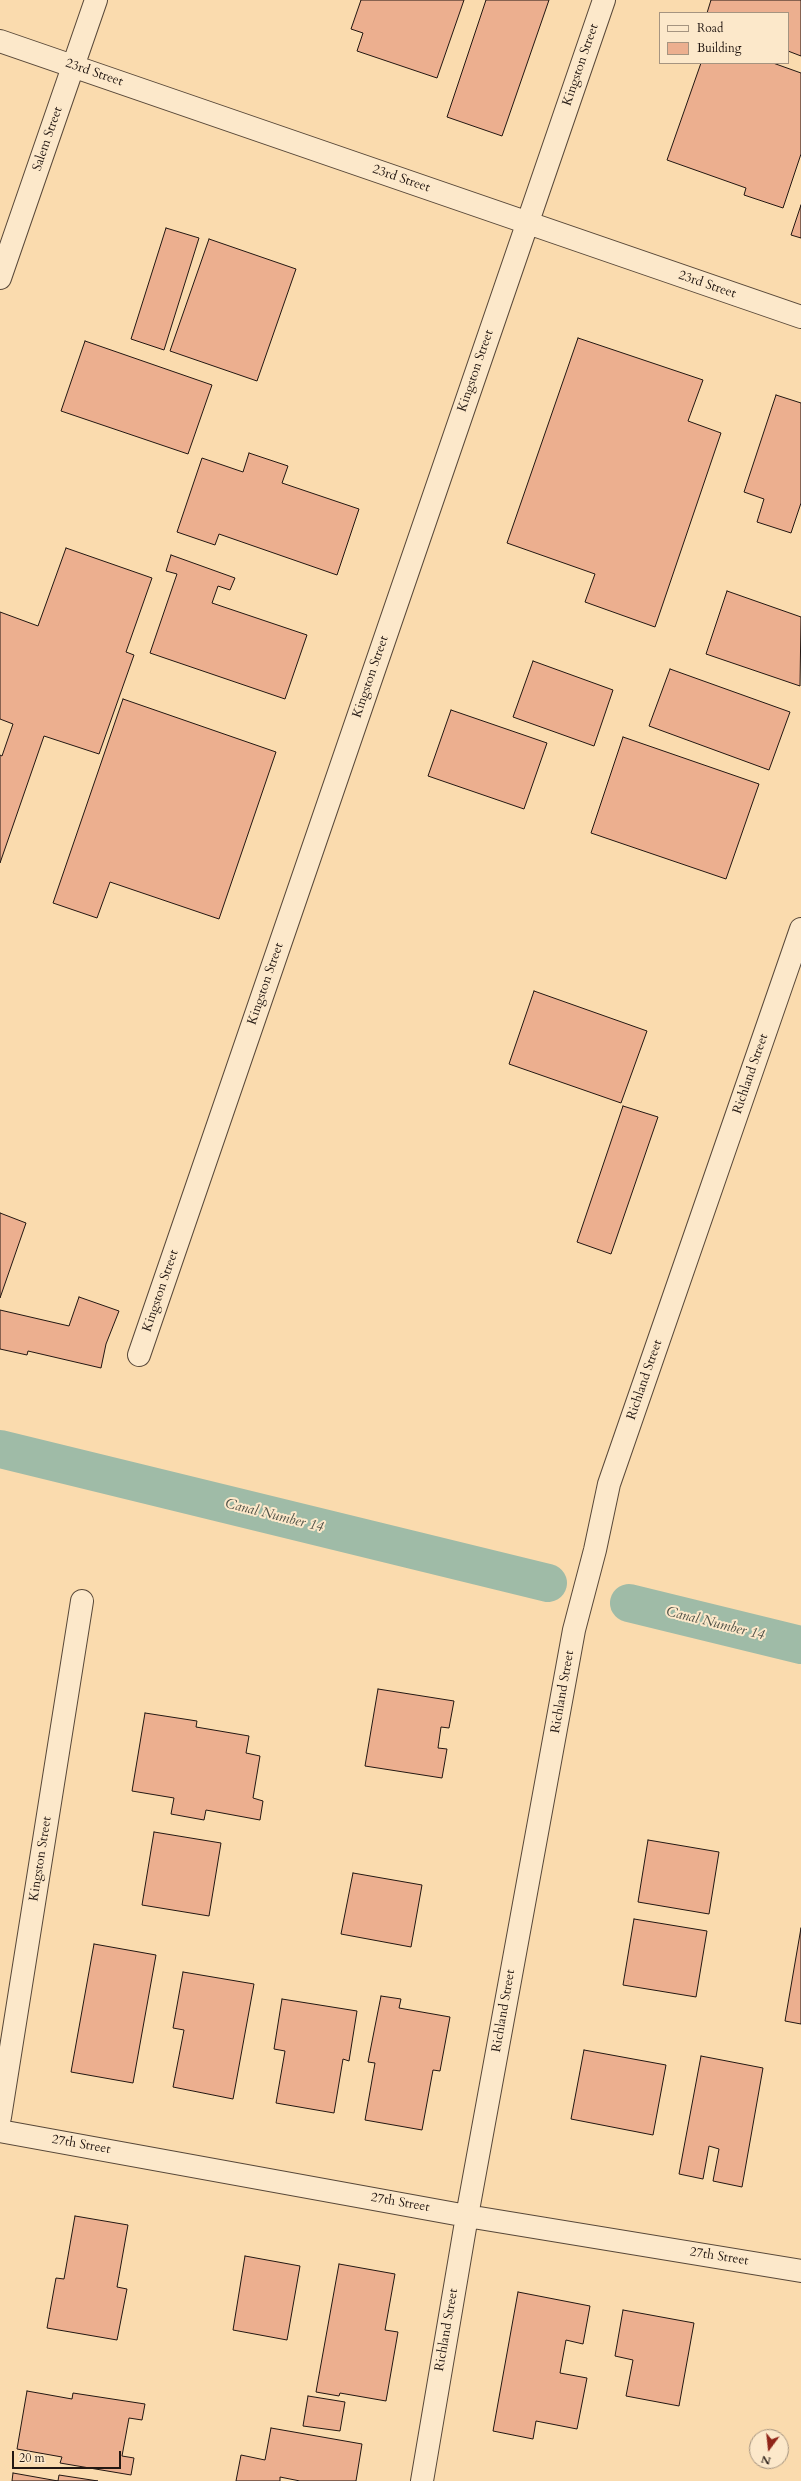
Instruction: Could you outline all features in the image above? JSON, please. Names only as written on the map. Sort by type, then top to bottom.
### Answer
[{"type":"street","name":"Salem Street","points":[[0,278],[96,0]]},
{"type":"street","name":"Kingston Street","points":[[139,1355],[526,222],[604,0]]},
{"type":"street","name":"23rd Street","points":[[0,41],[801,317]]},
{"type":"street","name":"Richland Street","points":[[422,2481],[467,2216],[574,1630],[595,1550],[609,1484],[801,929]]},
{"type":"street","name":"Kingston Street","points":[[0,2116],[82,1601]]},
{"type":"street","name":"27th Street","points":[[0,2131],[467,2216],[801,2271]]},
{"type":"building","points":[[361,0],[464,0],[437,78],[357,51],[363,33],[351,29]]},
{"type":"building","points":[[486,0],[549,0],[502,136],[447,117]]},
{"type":"building","points":[[711,0],[801,0],[801,56],[789,51],[789,12],[707,12]]},
{"type":"building","points":[[701,64],[776,64],[801,73],[801,154],[783,208],[744,195],[746,188],[667,160]]},
{"type":"building","points":[[801,205],[801,238],[791,235]]},
{"type":"building","points":[[166,228],[199,238],[164,350],[131,339]]},
{"type":"building","points":[[209,239],[296,269],[257,381],[170,351]]},
{"type":"building","points":[[578,338],[703,380],[688,421],[721,433],[655,627],[585,602],[595,574],[507,543]]},
{"type":"building","points":[[85,341],[212,385],[188,454],[61,411]]},
{"type":"building","points":[[776,395],[801,403],[801,503],[791,533],[757,522],[764,499],[744,492]]},
{"type":"building","points":[[249,453],[288,466],[282,483],[359,509],[337,575],[219,534],[215,545],[177,532],[202,458],[243,472]]},
{"type":"building","points":[[66,548],[152,578],[126,652],[134,655],[99,754],[44,736],[0,863],[0,755],[2,756],[13,724],[0,719],[0,612],[38,626]]},
{"type":"building","points":[[171,555],[235,578],[230,590],[218,586],[212,603],[307,635],[285,699],[150,653],[177,574],[166,571]]},
{"type":"building","points":[[727,591],[801,617],[800,686],[706,654]]},
{"type":"building","points":[[533,661],[613,690],[594,746],[513,717]]},
{"type":"building","points":[[670,669],[790,712],[769,770],[649,726]]},
{"type":"building","points":[[123,699],[276,752],[219,919],[110,882],[97,918],[53,903]]},
{"type":"building","points":[[451,710],[547,743],[524,809],[428,776]]},
{"type":"building","points":[[623,737],[759,784],[726,879],[591,833]]},
{"type":"building","points":[[534,991],[647,1031],[621,1103],[509,1064]]},
{"type":"building","points":[[623,1106],[658,1117],[611,1254],[577,1242]]},
{"type":"building","points":[[0,1213],[26,1223],[0,1298]]},
{"type":"building","points":[[79,1297],[119,1311],[106,1344],[101,1368],[28,1351],[27,1355],[0,1349],[0,1310],[69,1326]]},
{"type":"building","points":[[378,1689],[454,1701],[449,1728],[441,1727],[438,1748],[447,1749],[442,1778],[365,1766]]},
{"type":"building","points":[[145,1713],[197,1721],[196,1727],[249,1736],[246,1753],[260,1756],[253,1798],[263,1801],[260,1820],[206,1810],[204,1820],[171,1814],[174,1798],[132,1791]]},
{"type":"building","points":[[154,1832],[221,1843],[209,1916],[142,1905]]},
{"type":"building","points":[[648,1840],[719,1852],[709,1914],[638,1902]]},
{"type":"building","points":[[353,1873],[422,1885],[411,1947],[341,1934]]},
{"type":"building","points":[[634,1919],[707,1931],[696,1997],[623,1985]]},
{"type":"building","points":[[801,1928],[801,2024],[785,2021]]},
{"type":"building","points":[[94,1944],[156,1955],[133,2083],[71,2072]]},
{"type":"building","points":[[183,1972],[254,1984],[233,2099],[173,2087],[184,2030],[173,2028]]},
{"type":"building","points":[[381,1996],[401,1999],[399,2008],[450,2017],[440,2071],[433,2070],[422,2130],[365,2120],[375,2063],[368,2062]]},
{"type":"building","points":[[282,1999],[357,2011],[349,2061],[343,2059],[334,2113],[276,2103],[285,2051],[274,2049]]},
{"type":"building","points":[[584,2050],[666,2065],[653,2135],[571,2119]]},
{"type":"building","points":[[701,2056],[763,2068],[742,2187],[713,2181],[719,2149],[709,2146],[703,2179],[679,2174]]},
{"type":"building","points":[[75,2216],[128,2225],[117,2287],[127,2289],[117,2340],[47,2328],[56,2278],[64,2279]]},
{"type":"building","points":[[245,2256],[300,2266],[287,2340],[233,2330]]},
{"type":"building","points":[[339,2264],[395,2274],[385,2330],[398,2332],[386,2401],[340,2393],[339,2396],[316,2392]]},
{"type":"building","points":[[518,2292],[590,2306],[583,2344],[566,2340],[560,2373],[587,2378],[577,2429],[536,2421],[533,2439],[493,2431]]},
{"type":"building","points":[[623,2310],[694,2323],[679,2406],[626,2396],[633,2360],[615,2356]]},
{"type":"building","points":[[27,2391],[72,2399],[73,2393],[145,2404],[142,2420],[129,2418],[122,2456],[134,2458],[131,2475],[60,2463],[62,2457],[17,2449]]},
{"type":"building","points":[[308,2396],[345,2402],[340,2431],[303,2426]]},
{"type":"building","points":[[271,2428],[362,2444],[356,2481],[300,2481],[280,2477],[280,2481],[236,2481],[241,2455],[265,2460]]},
{"type":"building","points":[[13,2473],[58,2481],[12,2481]]},
{"type":"building","points":[[59,2475],[98,2481],[58,2481]]},
{"type":"waterway","name":"Canal Number 14","points":[[0,1449],[548,1583]]},
{"type":"waterway","name":"Canal Number 14","points":[[629,1603],[801,1645]]}]
